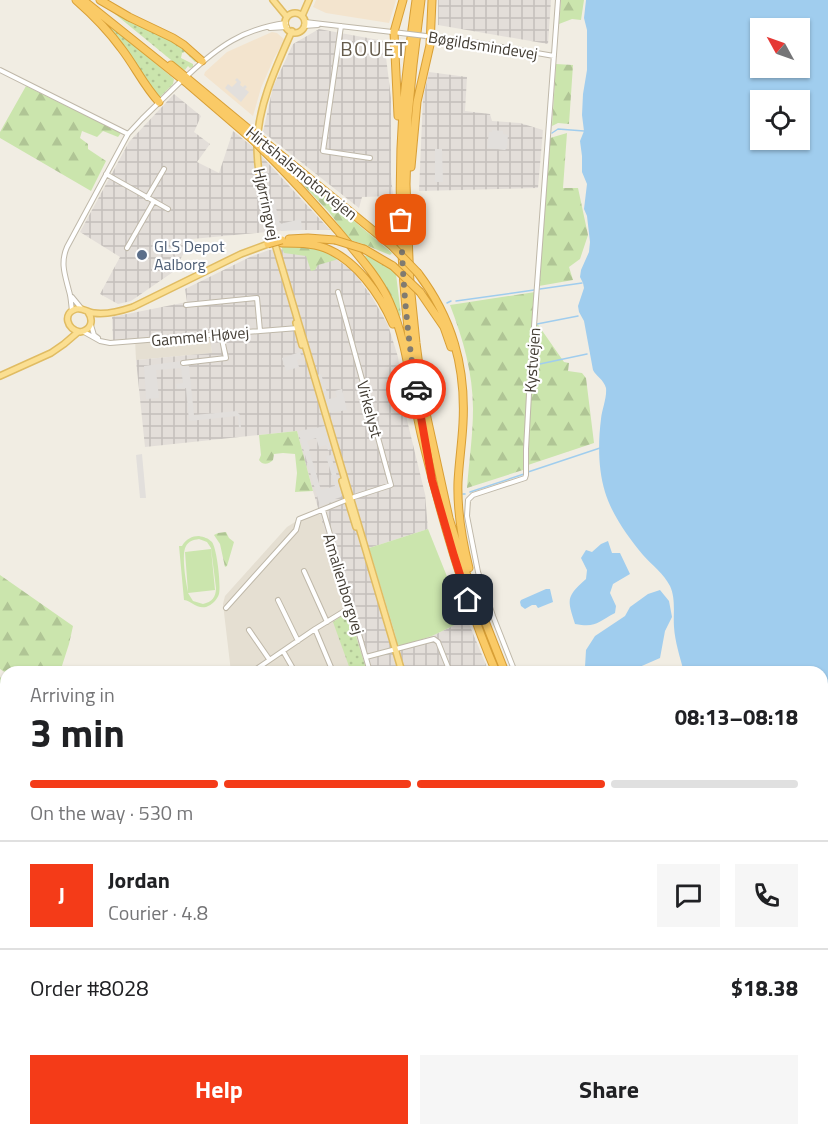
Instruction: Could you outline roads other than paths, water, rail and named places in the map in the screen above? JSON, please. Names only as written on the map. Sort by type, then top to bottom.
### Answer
[{"type":"highway","points":[[75,0],[121,47],[148,90],[159,102]]},
{"type":"highway","name":"Hirtshalsmotorvejen","points":[[83,0],[252,135],[265,142],[392,246],[426,284],[446,319],[457,352],[464,394],[458,490],[460,525],[476,597]]},
{"type":"highway","name":"Hirtshalsmotorvejen","points":[[90,0],[252,135],[361,258],[380,284],[404,344],[432,480]]},
{"type":"highway","points":[[100,0],[173,38],[202,62]]},
{"type":"highway","points":[[401,240],[398,200],[398,33],[403,0]]},
{"type":"highway","points":[[416,0],[402,118],[400,190],[403,284],[409,343],[432,480],[454,556],[494,666]]},
{"type":"highway","points":[[422,0],[408,116],[407,247],[412,310],[424,404],[449,518],[466,573],[503,666]]},
{"type":"highway","points":[[407,247],[414,123],[429,36],[432,0]]},
{"type":"highway","points":[[267,245],[308,238],[335,240],[364,249],[393,266],[420,292],[444,327],[452,351],[459,384],[460,463]]},
{"type":"highway","points":[[282,242],[316,245],[334,252],[355,268],[371,286],[390,317],[398,336],[422,440]]},
{"type":"main road","points":[[273,0],[290,24],[301,30],[308,0]]},
{"type":"main road","points":[[290,24],[303,19]]},
{"type":"main road","name":"Hjørringvej","points":[[290,24],[261,116],[258,165],[264,202],[335,448],[338,467],[380,598],[386,628],[391,636],[400,666]]},
{"type":"main road","points":[[0,376],[51,352],[88,329],[91,323],[100,316],[133,307],[241,254],[267,245]]},
{"type":"main road","points":[[64,344],[69,327],[68,319],[72,311],[81,308],[97,314],[109,313]]},
{"type":"main road","points":[[88,312],[91,316],[91,323]]},
{"type":"main road","points":[[69,327],[73,331],[81,332]]},
{"type":"street","name":"Kystvejen","points":[[513,666],[478,572],[467,504],[473,495],[525,478],[526,473],[530,385],[558,0]]},
{"type":"street","name":"Bøgildsmindevej","points":[[303,19],[328,25],[473,42],[554,56]]},
{"type":"street","points":[[188,75],[230,40],[263,28],[290,24]]},
{"type":"street","points":[[341,26],[323,151],[369,158]]},
{"type":"street","points":[[0,70],[128,134]]},
{"type":"street","points":[[81,308],[70,293],[63,273],[64,253],[128,134],[180,82]]},
{"type":"street","points":[[147,198],[164,169]]},
{"type":"street","points":[[106,174],[168,209]]},
{"type":"street","points":[[128,248],[154,201]]},
{"type":"street","name":"Virkelyst","points":[[338,292],[391,485],[349,499]]},
{"type":"street","points":[[70,293],[72,311]]},
{"type":"street","points":[[186,305],[257,298],[260,331]]},
{"type":"street","points":[[91,323],[94,335],[100,341]]},
{"type":"street","name":"Gammel Høvej","points":[[81,332],[100,341],[120,343],[299,327]]},
{"type":"street","points":[[183,363],[226,358],[221,335]]},
{"type":"street","points":[[225,608],[296,530],[299,519],[349,499]]},
{"type":"street","name":"Amalienborgvej","points":[[323,510],[368,666]]},
{"type":"street","points":[[304,571],[327,622]]},
{"type":"street","points":[[278,600],[298,641]]},
{"type":"street","points":[[260,666],[351,607]]},
{"type":"street","points":[[315,629],[330,666]]},
{"type":"street","points":[[249,630],[270,659]]},
{"type":"street","name":"Amalienborgvej","points":[[366,657],[434,639],[438,642],[448,666]]},
{"type":"street","points":[[283,651],[292,666]]},
{"type":"water","points":[[586,0],[828,0],[828,666],[682,666],[675,638],[674,601],[670,586],[626,533],[605,492],[599,447],[606,388],[593,370],[584,321],[578,306],[584,288],[580,277],[581,270],[589,252],[590,242],[584,209],[587,184],[582,172],[580,141],[584,131],[583,94],[587,70],[587,30],[584,18]]},
{"type":"water","points":[[608,541],[612,553],[620,553],[630,574],[613,584],[610,593],[616,606],[615,613],[593,625],[575,624],[570,599],[586,579],[587,570],[581,558],[586,550],[592,552]]},
{"type":"water","points":[[550,589],[553,602],[538,608],[536,605],[525,609],[521,606],[521,600]]},
{"type":"water","points":[[660,590],[669,601],[672,617],[665,631],[660,658],[642,666],[585,666],[586,650],[595,636],[625,616],[630,607],[648,594]]},
{"type":"waterway","points":[[552,133],[558,129],[584,131]]},
{"type":"waterway","points":[[540,289],[582,283]]},
{"type":"waterway","points":[[456,301],[534,290]]},
{"type":"waterway","points":[[447,303],[451,301]]},
{"type":"waterway","points":[[537,324],[578,316]]},
{"type":"waterway","points":[[535,365],[587,354]]},
{"type":"waterway","points":[[528,472],[600,448]]},
{"type":"waterway","points":[[470,492],[524,474]]},
{"type":"place","name":"GLS Depot Aalborg","points":[[142,255]]},
{"type":"district","name":"BOUET","points":[[374,49]]}]
